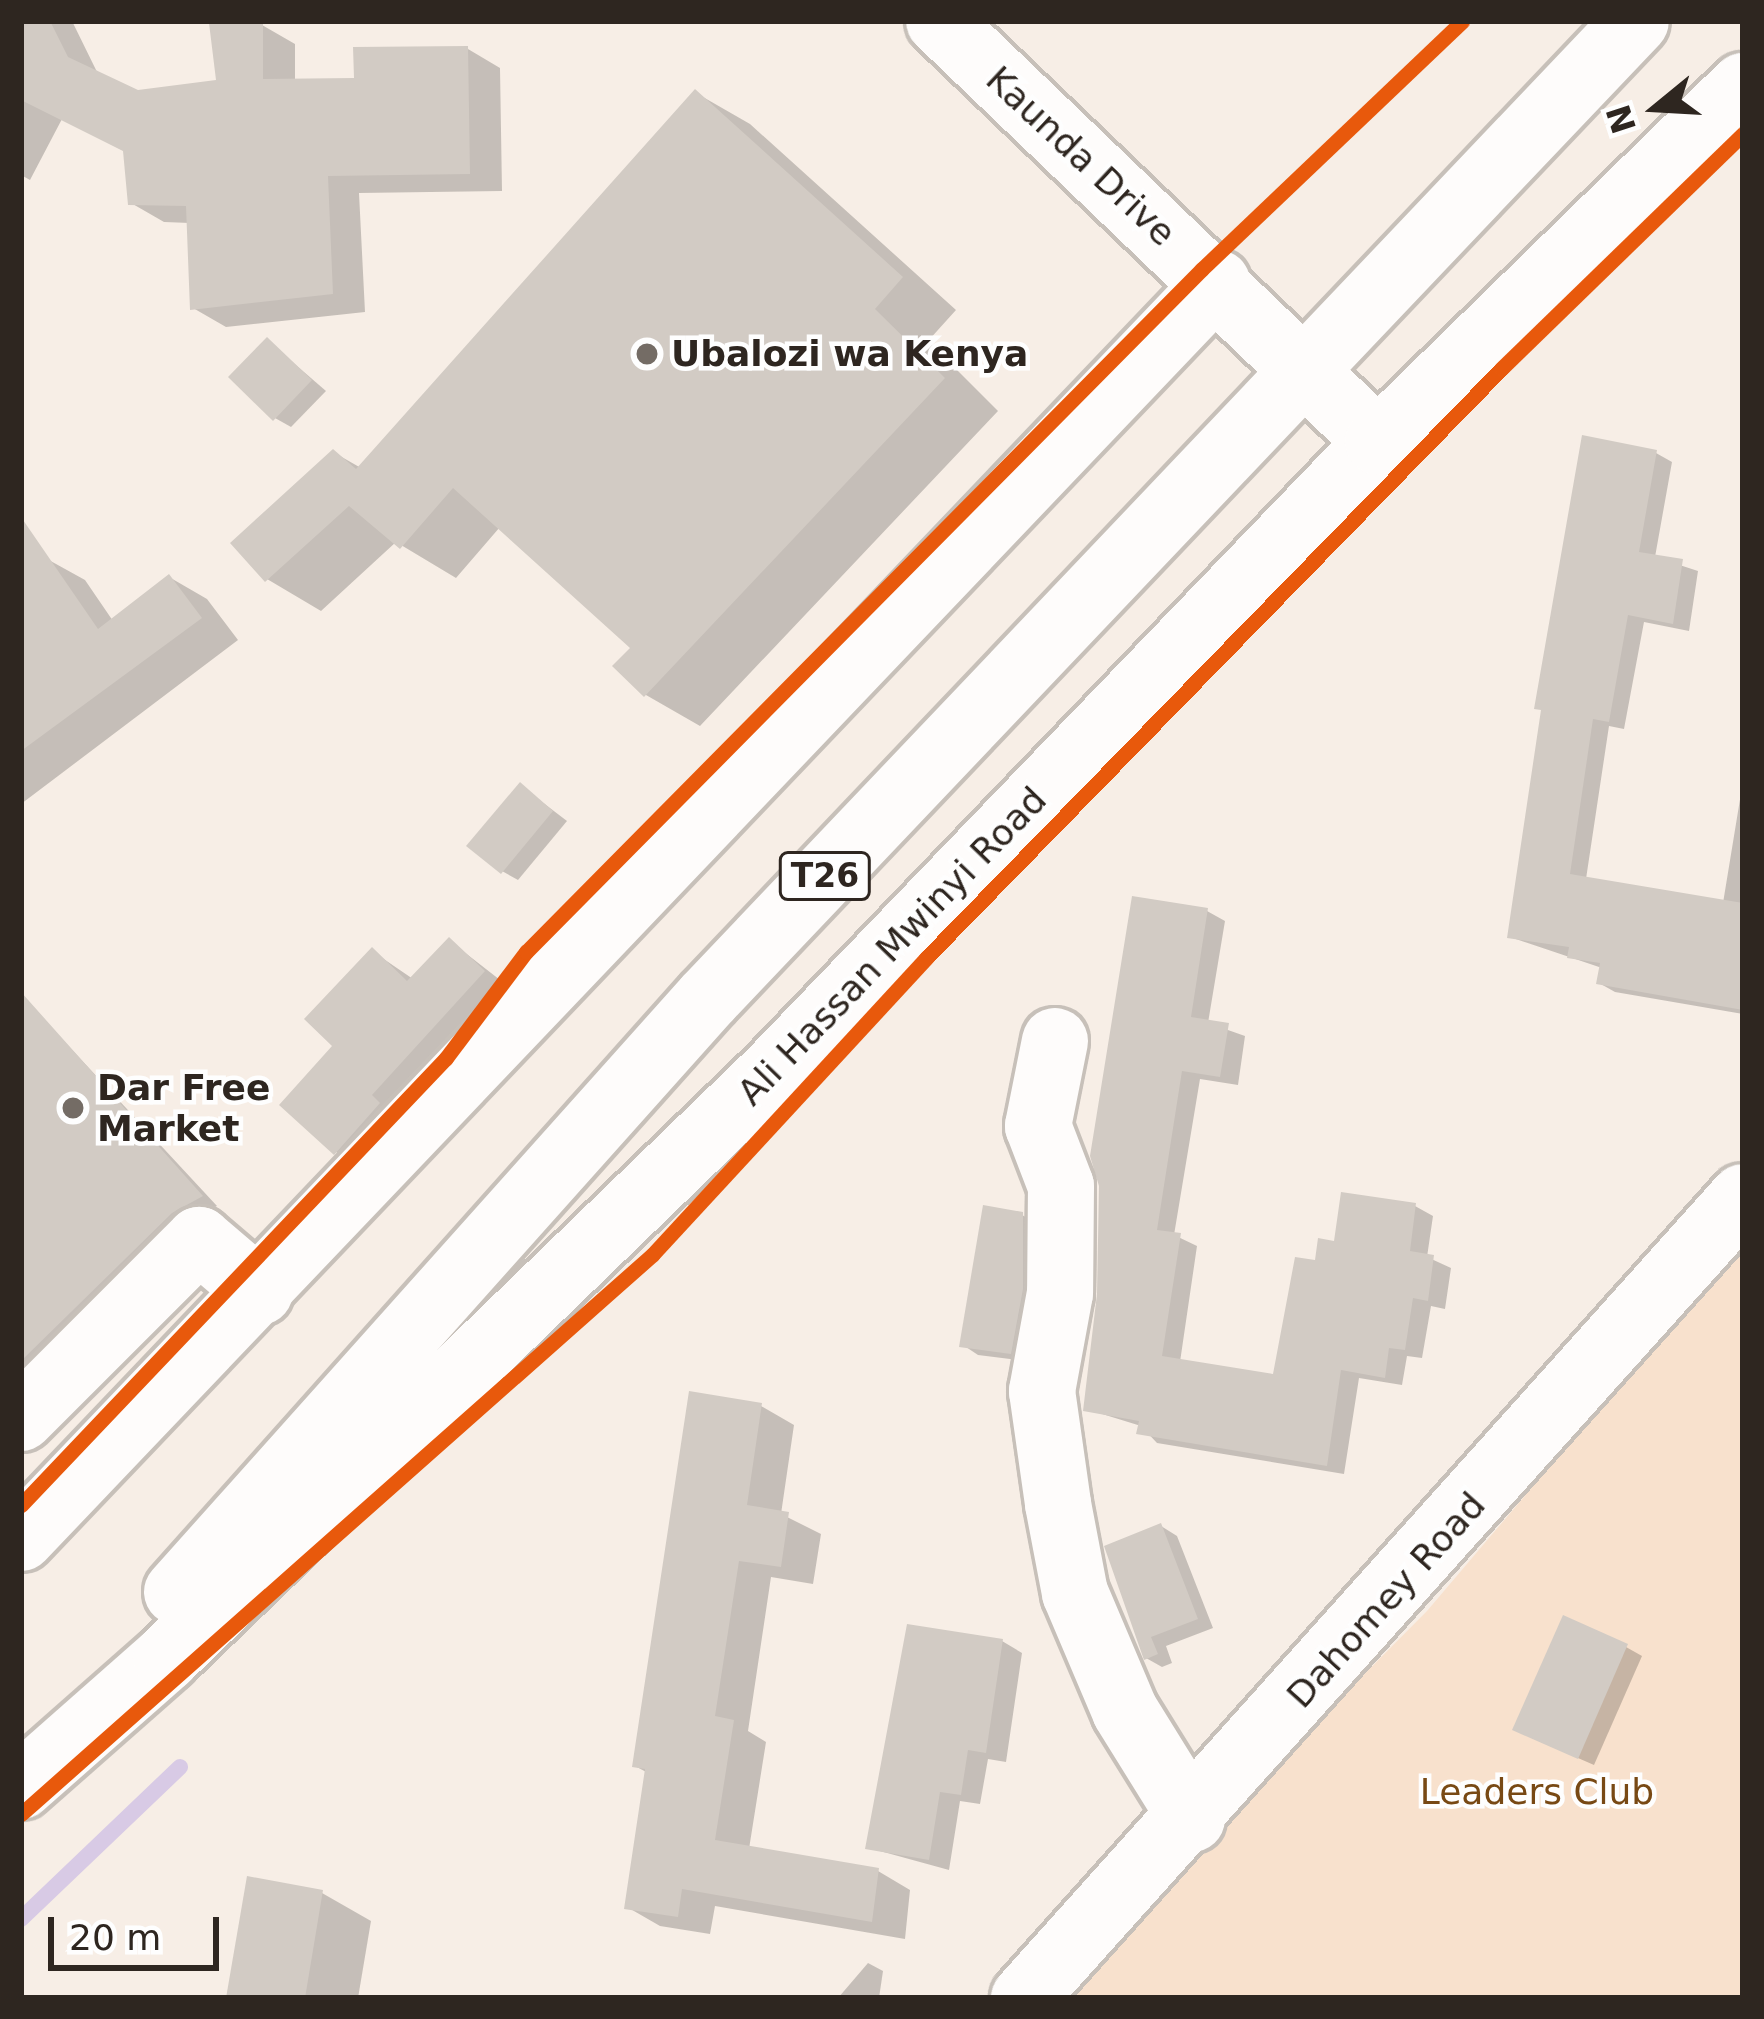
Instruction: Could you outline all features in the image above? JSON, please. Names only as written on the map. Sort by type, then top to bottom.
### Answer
[{"type":"main road","name":"Kaunda Drive","points":[[939,21],[1378,442]]},
{"type":"main road","name":"T26","points":[[21,1738],[152,1621],[708,998],[1257,324],[1636,21]]},
{"type":"main road","name":"Ali Hassan Mwinyi Road","points":[[21,1786],[166,1658],[771,1073],[1378,442],[1743,86]]},
{"type":"main road","points":[[21,1538],[260,1292],[1257,324]]},
{"type":"main road","points":[[1055,1041],[1038,1126],[1061,1186],[1060,1293],[1042,1391],[1058,1504],[1075,1593],[1108,1672],[1192,1819]]},
{"type":"main road","name":"Dahomey Road","points":[[1024,1998],[1192,1819],[1743,1198]]},
{"type":"main road","points":[[21,1418],[199,1240],[260,1292]]},
{"type":"green space","name":"Leaders Club","points":[[1743,1239],[1743,1998],[1043,1998],[1427,1611]]},
{"type":"building","points":[[21,21],[50,21],[68,57],[138,90],[216,80],[209,23],[263,22],[263,79],[354,78],[353,47],[468,46],[470,174],[328,176],[333,294],[190,310],[186,206],[128,205],[123,151],[21,100]]},
{"type":"building","name":"Ubalozi wa Kenya","points":[[695,89],[903,277],[875,309],[945,378],[644,697],[612,666],[630,648],[453,488],[400,549],[349,506],[265,582],[230,543],[333,449],[356,469]]},
{"type":"building","points":[[267,337],[312,380],[273,421],[228,377]]},
{"type":"building","points":[[1582,435],[1657,450],[1639,552],[1683,559],[1673,624],[1628,615],[1609,722],[1593,719],[1570,874],[1743,903],[1743,1010],[1596,984],[1600,963],[1567,958],[1569,947],[1507,938],[1541,710],[1534,709]]},
{"type":"building","points":[[21,517],[98,629],[169,574],[202,618],[21,751]]},
{"type":"building","points":[[520,782],[553,811],[501,874],[466,846]]},
{"type":"building","points":[[1132,896],[1208,908],[1191,1017],[1229,1023],[1220,1077],[1182,1071],[1157,1230],[1181,1233],[1162,1356],[1273,1374],[1295,1257],[1315,1260],[1318,1238],[1334,1241],[1341,1192],[1416,1203],[1410,1251],[1434,1255],[1428,1301],[1413,1298],[1405,1350],[1389,1348],[1385,1378],[1341,1370],[1327,1466],[1136,1434],[1139,1421],[1083,1411],[1097,1294],[1099,1186],[1090,1156]]},
{"type":"building","points":[[449,937],[485,971],[372,1095],[380,1103],[334,1155],[279,1105],[332,1046],[304,1019],[372,947],[407,981]]},
{"type":"building","name":"Dar Free Market","points":[[21,992],[203,1196],[172,1213],[21,1361]]},
{"type":"building","points":[[983,1205],[1023,1212],[1023,1289],[1011,1354],[959,1347]]},
{"type":"building","points":[[689,1391],[762,1403],[747,1505],[789,1512],[781,1567],[739,1561],[715,1716],[734,1720],[715,1840],[879,1868],[872,1922],[682,1889],[678,1917],[624,1909],[645,1769],[632,1767]]},
{"type":"building","points":[[1161,1523],[1198,1619],[1151,1637],[1158,1654],[1144,1660],[1104,1546]]},
{"type":"building","points":[[1563,1615],[1628,1644],[1578,1759],[1512,1730]]},
{"type":"building","points":[[907,1624],[1003,1639],[986,1753],[968,1750],[961,1795],[940,1792],[929,1860],[865,1849]]},
{"type":"building","points":[[247,1876],[323,1890],[305,1998],[226,1998]]},
{"type":"waterway","points":[[21,1919],[180,1767]]},
{"type":"cycle path","points":[[21,1505],[446,1058],[526,952],[1202,269],[1462,21]]},
{"type":"cycle path","points":[[21,1814],[653,1254],[926,958],[1502,368],[1743,134]]},
{"type":"place","name":"Ubalozi wa Kenya","points":[[647,354]]},
{"type":"place","name":"Dar Free Market","points":[[73,1108]]}]
